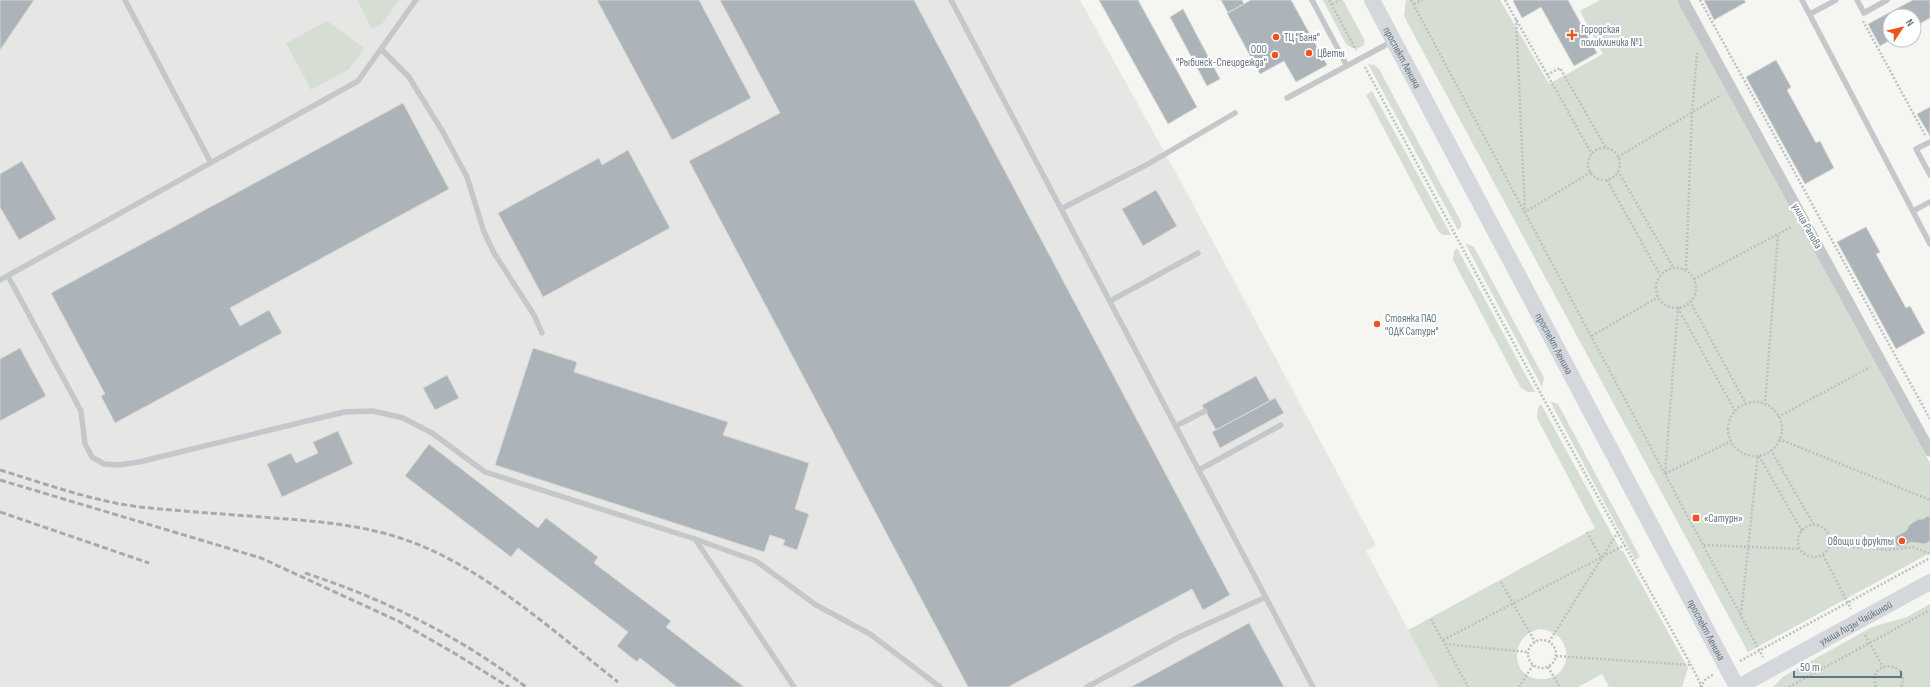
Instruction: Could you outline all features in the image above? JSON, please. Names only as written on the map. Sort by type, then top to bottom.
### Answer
[{"type":"main road","name":"проспект Ленина","points":[[1376,2],[1393,41],[1726,668],[1738,687]]},
{"type":"main road","name":"улица Лизы Чайкиной","points":[[1738,687],[1930,582]]},
{"type":"street","name":"улица Рапова","points":[[1684,0],[1930,451]]},
{"type":"lane","points":[[126,0],[212,163]]},
{"type":"lane","points":[[0,280],[358,81],[416,0]]},
{"type":"lane","points":[[951,0],[1313,687]]},
{"type":"lane","points":[[1312,0],[1347,66]]},
{"type":"lane","points":[[1802,0],[1930,244]]},
{"type":"lane","points":[[1810,14],[1836,0]]},
{"type":"lane","points":[[1857,0],[1864,13],[1887,0]]},
{"type":"lane","points":[[1287,98],[1393,41]]},
{"type":"lane","points":[[381,49],[409,77],[444,134],[467,177],[484,232],[494,254],[534,315],[542,333]]},
{"type":"lane","points":[[1061,209],[1148,164],[1235,113]]},
{"type":"lane","points":[[1929,142],[1916,149],[1930,175]]},
{"type":"lane","points":[[1913,211],[1930,202]]},
{"type":"lane","points":[[1110,301],[1198,253]]},
{"type":"lane","points":[[8,276],[81,411],[85,444],[92,457],[104,464],[119,465],[139,462],[344,412],[373,411],[403,418],[432,433],[485,472],[695,539],[756,561],[816,604],[870,634],[940,687]]},
{"type":"lane","points":[[1176,426],[1205,411]]},
{"type":"lane","points":[[1199,470],[1282,425]]},
{"type":"lane","points":[[695,539],[794,687]]},
{"type":"lane","points":[[1087,687],[1181,636],[1266,597]]},
{"type":"path","points":[[1329,0],[1534,381],[1691,665],[1701,687]]},
{"type":"path","points":[[1332,4],[1340,0]]},
{"type":"path","points":[[1411,0],[1770,670]]},
{"type":"path","points":[[1414,4],[1422,0]]},
{"type":"path","points":[[1505,0],[1592,154]]},
{"type":"path","points":[[1700,0],[1930,419]]},
{"type":"path","points":[[1516,19],[1525,212]]},
{"type":"path","points":[[1862,20],[1929,142]]},
{"type":"path","points":[[1686,270],[1692,113],[1698,43],[1702,34]]},
{"type":"path","points":[[1547,75],[1560,68],[1606,148]]},
{"type":"path","points":[[1618,157],[1732,89]]},
{"type":"path","points":[[1606,148],[1615,152],[1620,162],[1618,171],[1614,176],[1607,180],[1599,179],[1591,172],[1588,163],[1592,154],[1596,150],[1606,148]]},
{"type":"path","points":[[1618,171],[1673,268]]},
{"type":"path","points":[[1525,212],[1591,172]]},
{"type":"path","points":[[1607,180],[1660,275]]},
{"type":"path","points":[[1694,279],[1804,220]]},
{"type":"path","points":[[1765,404],[1778,234]]},
{"type":"path","points":[[1673,268],[1686,270],[1694,279],[1695,293],[1690,301],[1678,308],[1668,306],[1658,297],[1655,285],[1660,275],[1666,269],[1673,268]]},
{"type":"path","points":[[1592,336],[1658,297]]},
{"type":"path","points":[[1690,301],[1746,404]]},
{"type":"path","points":[[1665,474],[1678,308]]},
{"type":"path","points":[[1678,308],[1735,411]]},
{"type":"path","points":[[1778,416],[1881,362]]},
{"type":"path","points":[[1752,402],[1765,404],[1776,412],[1778,416],[1782,429],[1779,439],[1771,450],[1758,455],[1744,453],[1731,441],[1728,424],[1735,411],[1746,404],[1752,402]]},
{"type":"path","points":[[1779,439],[1930,500]]},
{"type":"path","points":[[1665,474],[1731,441]]},
{"type":"path","points":[[1771,450],[1814,525]]},
{"type":"path","points":[[1758,455],[1802,530]]},
{"type":"path","points":[[1741,614],[1758,455]]},
{"type":"path","points":[[1814,525],[1819,526],[1828,533],[1829,545],[1823,555],[1812,558],[1802,553],[1799,549],[1798,538],[1802,530],[1808,526],[1814,525]]},
{"type":"path","points":[[1587,532],[1601,558]]},
{"type":"path","points":[[1549,642],[1618,532]]},
{"type":"path","points":[[1443,640],[1625,545]]},
{"type":"path","points":[[1703,545],[1799,549]]},
{"type":"path","points":[[1829,545],[1887,550],[1913,547],[1930,554]]},
{"type":"path","points":[[1823,555],[1883,667]]},
{"type":"path","points":[[1701,687],[1706,679],[1930,558]]},
{"type":"path","points":[[1501,582],[1535,642]]},
{"type":"path","points":[[1789,687],[1930,610]]},
{"type":"path","points":[[1431,619],[1468,687]]},
{"type":"path","points":[[1543,640],[1549,642],[1554,646],[1556,656],[1554,662],[1548,667],[1540,668],[1532,665],[1528,658],[1529,646],[1535,642],[1543,640]]},
{"type":"path","points":[[1445,644],[1528,652]]},
{"type":"path","points":[[1556,656],[1691,665]]},
{"type":"path","points":[[1519,687],[1532,665]]},
{"type":"path","points":[[1876,687],[1876,673],[1883,667],[1892,666],[1900,672],[1903,681],[1901,687]]},
{"type":"path","points":[[1548,667],[1560,687]]},
{"type":"shaded area","points":[[0,0],[1080,0],[1181,182],[1376,545],[1366,551],[1439,687],[0,687]]},
{"type":"shaded area","points":[[357,0],[399,0],[382,24],[372,29]]},
{"type":"shaded area","points":[[1323,0],[1343,0],[1365,41],[1363,46],[1354,48],[1346,44]]},
{"type":"shaded area","points":[[1406,0],[1500,0],[1549,84],[1603,54],[1580,11],[1600,0],[1678,0],[1930,463],[1930,553],[1748,652],[1407,22],[1404,15]]},
{"type":"shaded area","points":[[327,21],[364,48],[349,69],[311,90],[286,43]]},
{"type":"shaded area","points":[[1368,64],[1374,65],[1379,69],[1461,222],[1461,227],[1458,230]]},
{"type":"shaded area","points":[[1372,91],[1451,235],[1443,235],[1438,231],[1366,95]]},
{"type":"shaded area","points":[[1465,243],[1474,247],[1544,378],[1542,387]]},
{"type":"shaded area","points":[[1457,248],[1535,392],[1528,392],[1521,388],[1453,260],[1454,251]]},
{"type":"shaded area","points":[[1550,401],[1558,404],[1640,557],[1635,560]]},
{"type":"shaded area","points":[[1541,404],[1621,551],[1623,551],[1688,668],[1682,687],[1609,687],[1602,674],[1578,687],[1439,687],[1408,630],[1595,528],[1537,418],[1538,408]],"holes":[[[1540,629],[1552,632],[1560,638],[1565,646],[1565,664],[1560,672],[1552,677],[1541,679],[1531,677],[1523,672],[1519,665],[1517,656],[1518,647],[1522,639],[1530,633]]]},
{"type":"shaded area","points":[[1930,604],[1930,687],[1773,687],[1784,676],[1872,627],[1907,617]]},
{"type":"building","points":[[0,0],[34,0],[0,50]]},
{"type":"building","points":[[597,0],[699,0],[751,98],[672,140]]},
{"type":"building","points":[[720,0],[914,0],[1230,595],[1203,610],[1192,589],[1008,687],[968,687],[689,161],[780,113]]},
{"type":"building","points":[[1099,0],[1138,0],[1197,107],[1168,124]]},
{"type":"building","points":[[1221,0],[1242,0],[1244,4],[1228,13]]},
{"type":"building","name":"ТЦ \"Баня\"","points":[[1251,0],[1291,0],[1327,65],[1296,82],[1284,61],[1260,74],[1227,13]]},
{"type":"building","name":"Городская поликлиника №1","points":[[1568,0],[1597,53],[1574,66],[1541,7],[1522,18],[1513,1]]},
{"type":"building","points":[[1704,0],[1744,0],[1746,2],[1714,20]]},
{"type":"building","points":[[1913,0],[1930,0],[1930,18],[1922,22],[1922,8],[1898,8]]},
{"type":"building","points":[[1183,9],[1220,79],[1207,86],[1170,17]]},
{"type":"building","points":[[1882,17],[1882,45],[1880,46],[1868,24]]},
{"type":"building","points":[[1776,60],[1791,87],[1787,90],[1816,143],[1820,141],[1834,168],[1805,184],[1746,77]]},
{"type":"building","points":[[403,103],[449,189],[230,308],[240,326],[269,310],[282,333],[115,423],[101,396],[105,394],[51,293]]},
{"type":"building","points":[[1930,107],[1930,136],[1917,114]]},
{"type":"building","points":[[628,150],[670,228],[543,297],[498,213],[599,158],[602,165]]},
{"type":"building","points":[[22,161],[56,219],[19,240],[0,207],[0,174]]},
{"type":"building","points":[[1156,190],[1177,226],[1143,246],[1122,209]]},
{"type":"building","points":[[1866,227],[1880,252],[1876,254],[1906,308],[1910,306],[1925,333],[1896,349],[1837,242]]},
{"type":"building","points":[[20,348],[46,396],[0,421],[0,359]]},
{"type":"building","points":[[533,348],[577,362],[574,372],[728,422],[723,435],[809,463],[795,509],[809,514],[797,550],[783,545],[785,540],[770,535],[764,552],[495,465]]},
{"type":"building","points":[[447,375],[459,398],[435,410],[423,388]]},
{"type":"building","points":[[1256,376],[1270,401],[1216,430],[1202,405]]},
{"type":"building","points":[[1275,398],[1284,413],[1220,448],[1212,432]]},
{"type":"building","points":[[338,431],[353,464],[282,497],[267,464],[291,453],[296,463],[318,453],[313,442]]},
{"type":"building","points":[[429,444],[538,528],[546,518],[598,557],[594,563],[671,621],[666,627],[744,687],[677,687],[640,658],[637,662],[617,646],[628,632],[518,548],[511,557],[405,476]]},
{"type":"building","points":[[1928,516],[1930,517],[1930,541],[1925,544],[1911,542],[1902,547],[1897,546],[1894,541],[1895,537],[1907,530],[1909,525]]},
{"type":"building","points":[[1249,623],[1284,687],[1131,687]]},
{"type":"railway","points":[[0,470],[69,492],[104,501],[158,509],[330,523],[372,530],[400,538],[429,549],[487,581],[514,600],[618,682]]},
{"type":"railway","points":[[0,480],[261,558],[398,621],[509,687]]},
{"type":"railway","points":[[0,512],[149,563]]},
{"type":"railway","points":[[305,573],[334,583],[392,607],[420,621],[474,651],[526,687]]},
{"type":"place","name":"Городская поликлиника №1","points":[[1572,35]]},
{"type":"place","name":"ТЦ \"Баня\"","points":[[1276,37]]},
{"type":"place","name":"Цветы","points":[[1309,53]]},
{"type":"place","name":"ООО \"Рыбинск-Спецодежда\"","points":[[1275,55]]},
{"type":"place","name":"Стоянка ПАО \"ОДК Сатурн\"","points":[[1377,324]]},
{"type":"place","name":"«Сатурн»","points":[[1696,518]]},
{"type":"place","name":"Овощи и фрукты","points":[[1902,541]]}]
